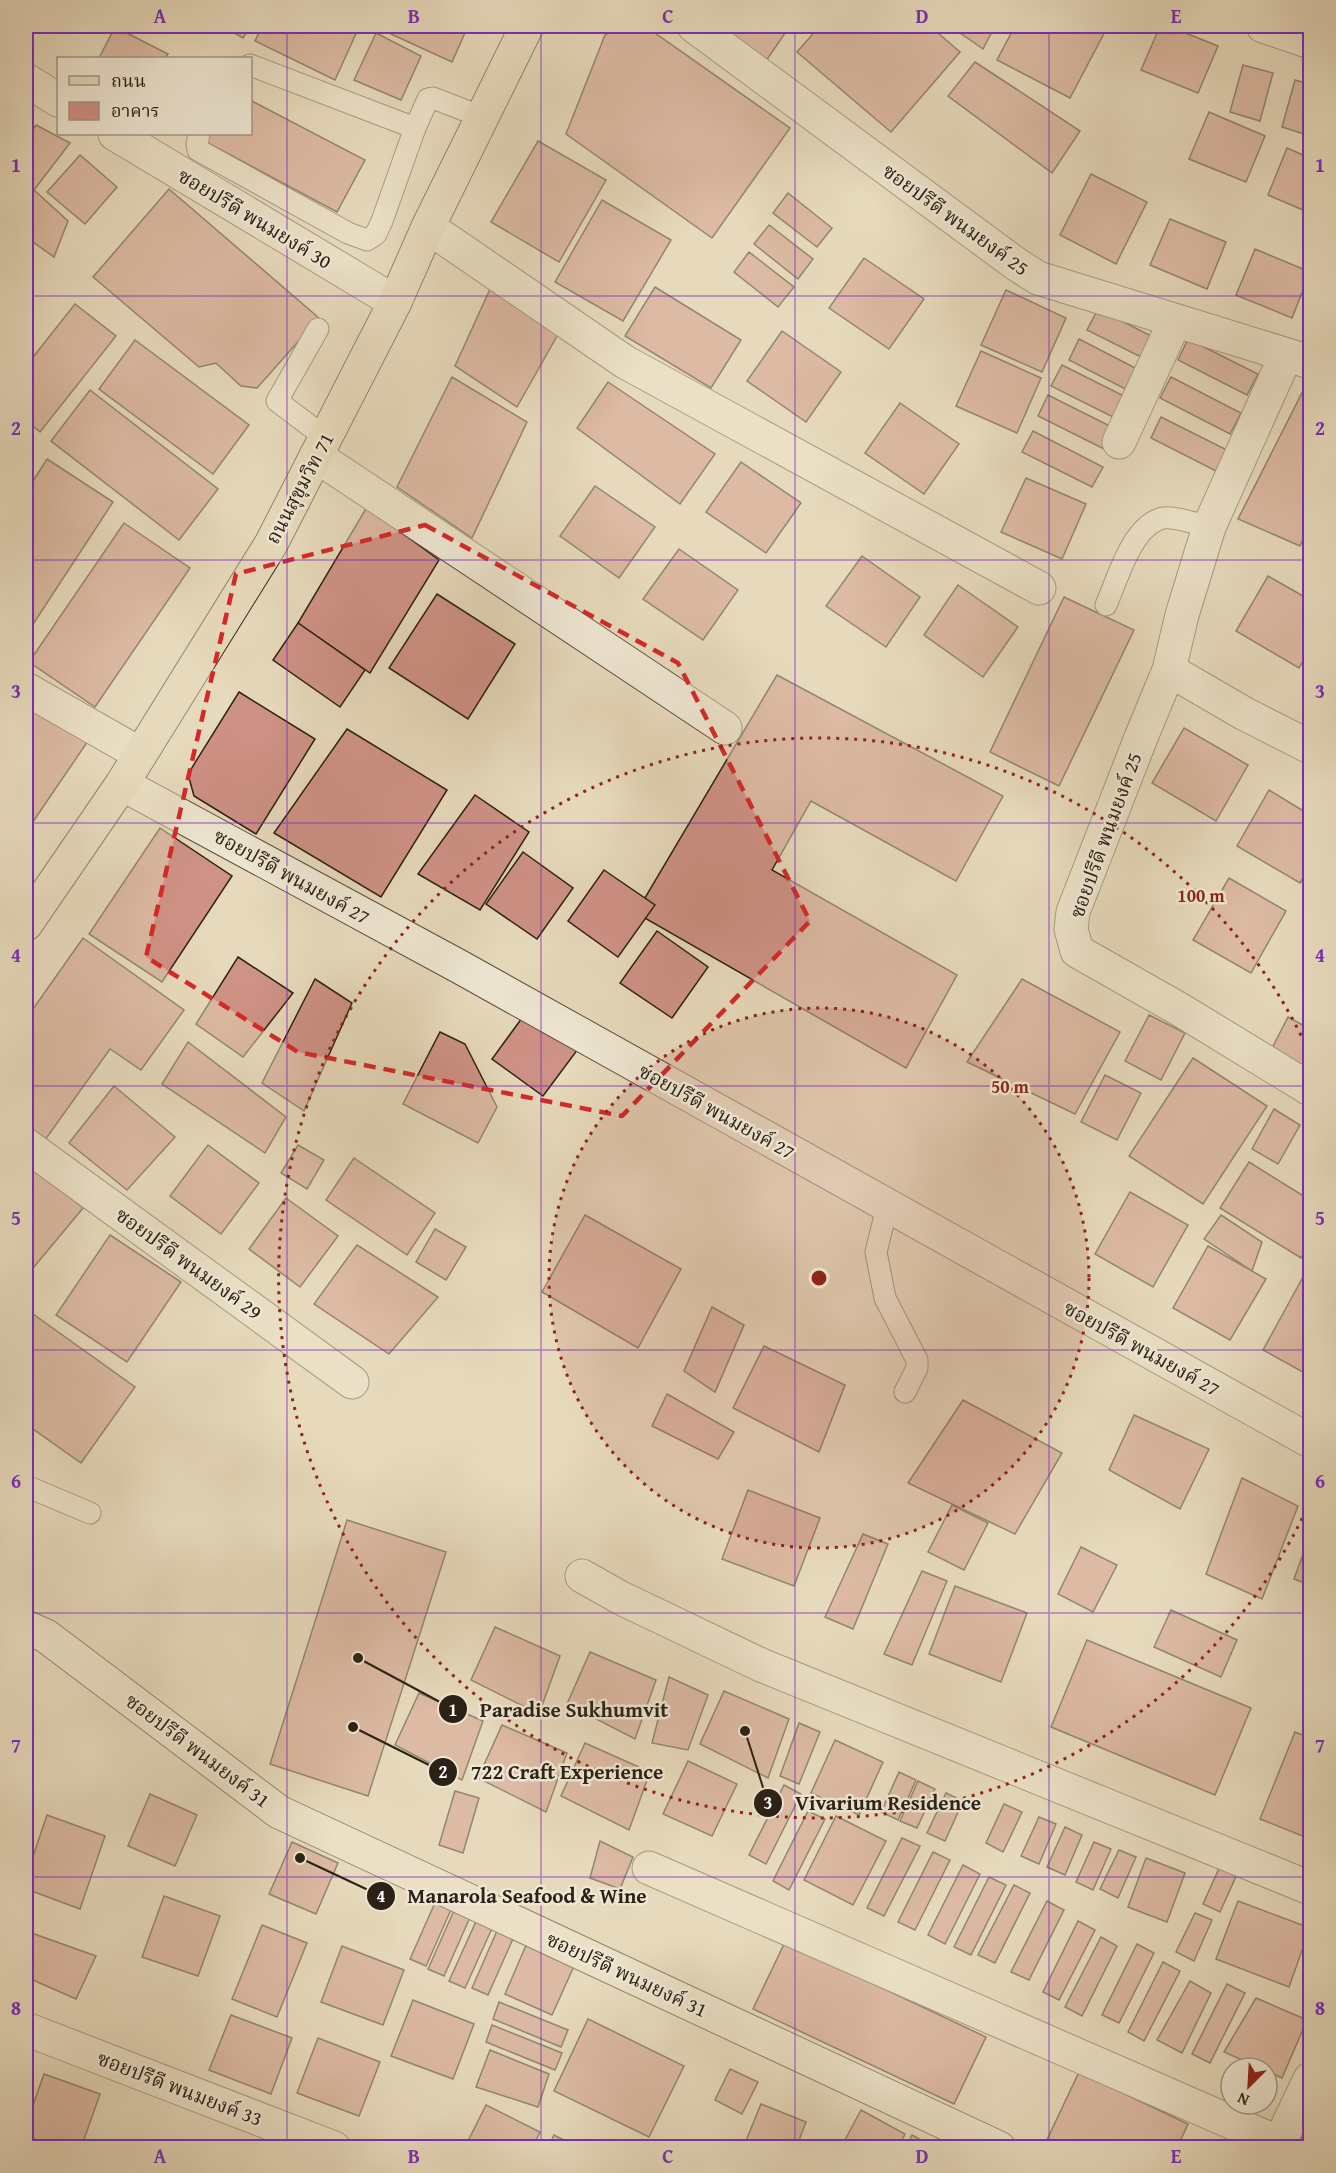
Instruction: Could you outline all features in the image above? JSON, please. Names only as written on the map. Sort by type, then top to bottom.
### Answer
[{"type":"main road","name":"ถนนสุขุมวิท 71","points":[[26,924],[122,784],[271,544],[395,303],[428,227],[527,26]]},
{"type":"street","name":"ซอยปรีดี พนมยงค์ 25","points":[[694,26],[1038,278],[1298,359],[1209,527],[1182,615],[1169,670],[1073,912],[1072,937],[1077,951],[1179,1009],[1311,1089]]},
{"type":"street","points":[[1263,26],[1311,42]]},
{"type":"street","points":[[26,80],[57,99]]},
{"type":"street","name":"ซอยปรีดี พนมยงค์ 30","points":[[117,135],[395,303]]},
{"type":"street","points":[[428,227],[625,362],[1039,588]]},
{"type":"street","points":[[1119,442],[1175,321]]},
{"type":"street","points":[[321,447],[726,728]]},
{"type":"street","points":[[1169,670],[1245,714],[1311,747]]},
{"type":"street","points":[[26,688],[140,754]]},
{"type":"street","name":"ซอยปรีดี พนมยงค์ 27","points":[[122,784],[460,967],[887,1207],[1311,1441]]},
{"type":"street","name":"ซอยปรีดี พนมยงค์ 29","points":[[26,1144],[352,1382]]},
{"type":"street","points":[[582,1576],[621,1598],[761,1665],[1311,1888]]},
{"type":"street","name":"ซอยปรีดี พนมยงค์ 31","points":[[26,1628],[46,1636],[279,1812],[984,2144]]},
{"type":"street","points":[[649,1869],[1278,2145],[1309,2086]]},
{"type":"street","name":"ซอยปรีดี พนมยงค์ 33","points":[[26,2029],[334,2148]]},
{"type":"lane","points":[[252,66],[415,128]]},
{"type":"lane","points":[[199,135],[198,150],[348,233],[367,240],[376,234],[382,221],[415,128],[428,99],[433,98],[482,117]]},
{"type":"lane","points":[[318,329],[278,401],[321,447]]},
{"type":"lane","points":[[1106,605],[1135,538],[1148,524],[1166,518],[1209,527]]},
{"type":"lane","points":[[887,1207],[876,1252],[885,1298],[917,1360],[917,1368],[904,1392]]},
{"type":"lane","points":[[26,1486],[90,1513]]},
{"type":"highlighted area","points":[[425,525],[678,663],[810,921],[622,1116],[298,1052],[146,957],[236,574]]},
{"type":"building","points":[[223,26],[251,26],[243,38]]},
{"type":"building","points":[[262,26],[359,27],[335,80],[255,41]]},
{"type":"building","points":[[394,26],[468,26],[452,62],[391,34]]},
{"type":"building","points":[[619,26],[645,26],[790,128],[712,238],[566,134],[605,35]]},
{"type":"building","points":[[719,26],[790,26],[766,61]]},
{"type":"building","points":[[820,26],[930,26],[960,52],[891,132],[797,52]]},
{"type":"building","points":[[950,26],[995,26],[983,49]]},
{"type":"building","points":[[1015,26],[1108,26],[1070,98],[997,60]]},
{"type":"building","points":[[1160,26],[1168,26],[1218,46],[1198,93],[1141,70]]},
{"type":"building","points":[[115,27],[168,54],[166,57],[100,57]]},
{"type":"building","points":[[376,33],[421,56],[401,100],[354,80]]},
{"type":"building","points":[[975,62],[1080,131],[1052,173],[948,96]]},
{"type":"building","points":[[1243,65],[1273,73],[1260,121],[1230,112]]},
{"type":"building","points":[[1295,80],[1310,84],[1310,136],[1282,127]]},
{"type":"building","points":[[252,101],[365,160],[337,212],[206,142],[210,135],[252,135]]},
{"type":"building","points":[[1209,112],[1265,136],[1246,182],[1189,159]]},
{"type":"building","points":[[36,125],[70,143],[34,190],[68,221],[54,257],[26,237],[26,141]]},
{"type":"building","points":[[538,141],[606,180],[559,262],[491,222]]},
{"type":"building","points":[[1287,148],[1310,158],[1310,213],[1268,195]]},
{"type":"building","points":[[80,155],[117,187],[85,224],[47,192]]},
{"type":"building","points":[[1091,174],[1147,202],[1116,264],[1060,235]]},
{"type":"building","points":[[169,189],[319,318],[257,388],[241,386],[216,363],[199,367],[93,277]]},
{"type":"building","points":[[788,193],[832,228],[817,247],[773,213]]},
{"type":"building","points":[[602,200],[671,240],[623,321],[555,282]]},
{"type":"building","points":[[1170,219],[1226,242],[1207,289],[1150,265]]},
{"type":"building","points":[[769,225],[813,259],[798,279],[754,244]]},
{"type":"building","points":[[1255,249],[1310,272],[1292,318],[1236,295]]},
{"type":"building","points":[[749,252],[794,287],[778,307],[734,272]]},
{"type":"building","points":[[864,258],[924,299],[889,349],[829,308]]},
{"type":"building","points":[[496,276],[561,329],[517,407],[455,366]]},
{"type":"building","points":[[655,287],[741,340],[711,388],[625,336]]},
{"type":"building","points":[[1006,290],[1066,318],[1042,372],[981,345]]},
{"type":"building","points":[[75,304],[116,336],[40,432],[26,420],[26,366]]},
{"type":"building","points":[[1098,309],[1167,344],[1157,365],[1087,330]]},
{"type":"building","points":[[782,331],[841,372],[806,422],[747,381]]},
{"type":"building","points":[[1079,339],[1149,375],[1139,396],[1069,360]]},
{"type":"building","points":[[1188,339],[1258,374],[1247,395],[1178,360]]},
{"type":"building","points":[[135,340],[249,425],[213,474],[99,389]]},
{"type":"building","points":[[981,351],[1041,378],[1017,433],[956,406]]},
{"type":"building","points":[[1062,365],[1132,400],[1121,421],[1051,386]]},
{"type":"building","points":[[452,377],[527,422],[472,538],[397,487]]},
{"type":"building","points":[[1171,377],[1241,413],[1230,434],[1160,398]]},
{"type":"building","points":[[608,382],[715,454],[680,504],[577,428]]},
{"type":"building","points":[[1306,385],[1310,388],[1310,523],[1300,546],[1238,519]]},
{"type":"building","points":[[90,390],[218,489],[179,540],[51,441]]},
{"type":"building","points":[[1048,395],[1118,430],[1108,451],[1038,416]]},
{"type":"building","points":[[900,403],[959,444],[924,494],[865,453]]},
{"type":"building","points":[[1161,417],[1231,452],[1220,473],[1151,438]]},
{"type":"building","points":[[1033,431],[1103,467],[1092,487],[1022,452]]},
{"type":"building","points":[[47,459],[113,502],[26,635],[26,492]]},
{"type":"building","points":[[741,462],[801,503],[766,553],[706,512]]},
{"type":"building","points":[[1026,478],[1086,504],[1062,559],[1001,532]]},
{"type":"building","points":[[595,486],[655,527],[619,578],[560,536]]},
{"type":"building","points":[[367,507],[439,560],[370,673],[298,623]]},
{"type":"building","points":[[124,523],[190,568],[95,707],[29,662]]},
{"type":"building","points":[[679,549],[738,590],[703,640],[643,599]]},
{"type":"building","points":[[862,556],[920,597],[886,647],[826,606]]},
{"type":"building","points":[[1268,576],[1310,600],[1310,649],[1299,668],[1236,631]]},
{"type":"building","points":[[958,585],[1018,627],[983,677],[924,635]]},
{"type":"building","points":[[437,594],[515,644],[468,719],[389,668]]},
{"type":"building","points":[[1064,597],[1134,630],[1059,786],[990,752]]},
{"type":"building","points":[[298,623],[365,670],[340,707],[273,660]]},
{"type":"building","points":[[777,675],[1003,796],[956,881],[811,801],[772,870],[957,975],[906,1068],[636,913]]},
{"type":"building","points":[[239,692],[315,739],[256,834],[194,796],[188,774]]},
{"type":"building","points":[[26,699],[88,741],[26,832]]},
{"type":"building","points":[[1184,728],[1248,765],[1216,821],[1152,783]]},
{"type":"building","points":[[347,729],[447,790],[381,897],[274,833]]},
{"type":"building","points":[[1269,790],[1310,815],[1310,866],[1300,883],[1237,846]]},
{"type":"building","points":[[475,795],[529,832],[480,910],[418,874]]},
{"type":"building","points":[[160,828],[232,876],[162,982],[89,934]]},
{"type":"building","points":[[523,852],[573,888],[537,939],[486,904]]},
{"type":"building","points":[[604,870],[655,905],[618,957],[568,921]]},
{"type":"building","points":[[1229,878],[1286,911],[1251,973],[1193,940]]},
{"type":"building","points":[[657,931],[708,967],[672,1018],[620,983]]},
{"type":"building","points":[[83,938],[184,1010],[141,1070],[110,1049],[45,1140],[26,1126],[26,1019]]},
{"type":"building","points":[[238,957],[293,993],[243,1057],[196,1024]]},
{"type":"building","points":[[315,979],[352,1003],[304,1111],[262,1083]]},
{"type":"building","points":[[1022,979],[1120,1032],[1075,1114],[967,1062]]},
{"type":"building","points":[[530,1007],[581,1045],[543,1096],[492,1059]]},
{"type":"building","points":[[1149,1015],[1185,1033],[1161,1080],[1125,1061]]},
{"type":"building","points":[[1288,1017],[1310,1029],[1310,1064],[1304,1077],[1267,1058]]},
{"type":"building","points":[[440,1032],[465,1044],[497,1107],[478,1143],[403,1104]]},
{"type":"building","points":[[188,1042],[286,1117],[265,1153],[162,1084]]},
{"type":"building","points":[[1193,1058],[1267,1106],[1203,1204],[1129,1156]]},
{"type":"building","points":[[1105,1075],[1141,1093],[1117,1140],[1081,1122]]},
{"type":"building","points":[[114,1086],[175,1137],[127,1190],[69,1143]]},
{"type":"building","points":[[1274,1109],[1300,1125],[1278,1164],[1252,1149]]},
{"type":"building","points":[[208,1145],[259,1183],[221,1234],[170,1196]]},
{"type":"building","points":[[298,1145],[324,1160],[307,1189],[281,1173]]},
{"type":"building","points":[[354,1158],[435,1213],[407,1255],[326,1200]]},
{"type":"building","points":[[26,1161],[83,1208],[34,1267],[26,1261]]},
{"type":"building","points":[[1249,1162],[1310,1200],[1310,1244],[1301,1258],[1220,1208]]},
{"type":"building","points":[[1130,1192],[1188,1225],[1153,1287],[1095,1254]]},
{"type":"building","points":[[286,1198],[338,1236],[300,1287],[249,1249]]},
{"type":"building","points":[[585,1215],[681,1269],[638,1348],[542,1292]]},
{"type":"building","points":[[1221,1215],[1262,1242],[1252,1271],[1204,1239]]},
{"type":"building","points":[[435,1229],[466,1247],[446,1280],[416,1262]]},
{"type":"building","points":[[110,1235],[181,1282],[127,1362],[56,1315]]},
{"type":"building","points":[[357,1245],[438,1297],[389,1354],[314,1304]]},
{"type":"building","points":[[1208,1246],[1266,1279],[1230,1340],[1173,1308]]},
{"type":"building","points":[[1303,1277],[1310,1282],[1310,1376],[1263,1350]]},
{"type":"building","points":[[712,1307],[744,1325],[715,1392],[684,1371]]},
{"type":"building","points":[[26,1309],[135,1387],[81,1463],[26,1424]]},
{"type":"building","points":[[764,1346],[845,1385],[819,1452],[733,1408]]},
{"type":"building","points":[[667,1394],[734,1432],[718,1459],[652,1426]]},
{"type":"building","points":[[963,1400],[1062,1453],[1015,1534],[908,1483]]},
{"type":"building","points":[[1134,1415],[1209,1449],[1180,1509],[1109,1470]]},
{"type":"building","points":[[1242,1478],[1298,1506],[1262,1599],[1206,1574]]},
{"type":"building","points":[[748,1490],[820,1518],[794,1586],[722,1559]]},
{"type":"building","points":[[952,1505],[988,1523],[964,1570],[928,1552]]},
{"type":"building","points":[[347,1520],[446,1552],[368,1796],[270,1764]]},
{"type":"building","points":[[863,1534],[888,1544],[853,1629],[825,1617]]},
{"type":"building","points":[[1310,1535],[1310,1585],[1294,1579]]},
{"type":"building","points":[[1081,1547],[1117,1565],[1093,1612],[1058,1594]]},
{"type":"building","points":[[922,1571],[947,1581],[912,1665],[884,1654]]},
{"type":"building","points":[[955,1586],[1027,1613],[1001,1682],[929,1654]]},
{"type":"building","points":[[1171,1610],[1237,1640],[1221,1677],[1154,1647]]},
{"type":"building","points":[[495,1627],[560,1656],[539,1714],[471,1680]]},
{"type":"building","points":[[1087,1640],[1251,1708],[1215,1795],[1051,1727]]},
{"type":"building","points":[[590,1652],[656,1680],[635,1739],[567,1704]]},
{"type":"building","points":[[26,1664],[31,1666],[26,1711]]},
{"type":"building","points":[[669,1677],[708,1695],[688,1750],[652,1743]]},
{"type":"building","points":[[724,1691],[789,1719],[768,1778],[700,1744]]},
{"type":"building","points":[[419,1693],[483,1721],[462,1780],[395,1745]]},
{"type":"building","points":[[799,1723],[820,1732],[799,1784],[780,1776]]},
{"type":"building","points":[[502,1725],[567,1753],[546,1812],[478,1778]]},
{"type":"building","points":[[1295,1732],[1310,1738],[1310,1839],[1260,1819]]},
{"type":"building","points":[[835,1740],[883,1762],[859,1815],[811,1793]]},
{"type":"building","points":[[585,1743],[650,1772],[629,1830],[561,1796]]},
{"type":"building","points":[[688,1761],[737,1784],[712,1836],[663,1814]]},
{"type":"building","points":[[899,1772],[916,1780],[898,1820],[881,1812]]},
{"type":"building","points":[[918,1781],[935,1789],[917,1828],[900,1821]]},
{"type":"building","points":[[784,1785],[801,1794],[766,1864],[749,1855]]},
{"type":"building","points":[[455,1791],[479,1798],[463,1853],[439,1845]]},
{"type":"building","points":[[946,1793],[963,1801],[945,1841],[927,1833]]},
{"type":"building","points":[[150,1794],[197,1815],[175,1866],[128,1846]]},
{"type":"building","points":[[1004,1804],[1022,1812],[1003,1852],[986,1843]]},
{"type":"building","points":[[808,1811],[825,1819],[789,1890],[773,1881]]},
{"type":"building","points":[[47,1815],[105,1836],[80,1909],[26,1889],[26,1877]]},
{"type":"building","points":[[836,1816],[886,1841],[853,1905],[804,1880]]},
{"type":"building","points":[[1039,1817],[1056,1824],[1039,1864],[1021,1856]]},
{"type":"building","points":[[1065,1827],[1082,1835],[1065,1875],[1047,1867]]},
{"type":"building","points":[[902,1838],[920,1846],[884,1916],[867,1908]]},
{"type":"building","points":[[600,1841],[633,1857],[620,1889],[590,1878]]},
{"type":"building","points":[[292,1842],[338,1863],[316,1914],[269,1894]]},
{"type":"building","points":[[1094,1842],[1111,1849],[1093,1890],[1076,1882]]},
{"type":"building","points":[[1119,1850],[1136,1857],[1118,1898],[1100,1889]]},
{"type":"building","points":[[933,1852],[950,1860],[915,1930],[898,1922]]},
{"type":"building","points":[[1146,1858],[1185,1873],[1167,1922],[1128,1907]]},
{"type":"building","points":[[1221,1864],[1238,1872],[1220,1912],[1203,1904]]},
{"type":"building","points":[[963,1865],[980,1874],[945,1944],[928,1935]]},
{"type":"building","points":[[989,1877],[1006,1885],[971,1955],[954,1947]]},
{"type":"building","points":[[1014,1885],[1030,1893],[995,1963],[978,1955]]},
{"type":"building","points":[[164,1896],[220,1916],[198,1976],[142,1957]]},
{"type":"building","points":[[438,1896],[454,1903],[426,1966],[410,1959]]},
{"type":"building","points":[[1047,1901],[1064,1910],[1029,1980],[1011,1972]]},
{"type":"building","points":[[1238,1901],[1310,1928],[1289,1987],[1216,1959]]},
{"type":"building","points":[[456,1906],[472,1913],[444,1976],[428,1969]]},
{"type":"building","points":[[1195,1913],[1212,1920],[1194,1961],[1176,1952]]},
{"type":"building","points":[[478,1917],[494,1924],[465,1988],[449,1981]]},
{"type":"building","points":[[1078,1921],[1095,1930],[1059,2000],[1043,1992]]},
{"type":"building","points":[[500,1924],[516,1932],[488,1995],[472,1988]]},
{"type":"building","points":[[262,1925],[307,1943],[277,2017],[232,1999]]},
{"type":"building","points":[[26,1931],[96,1956],[76,1999],[26,1977]]},
{"type":"building","points":[[1101,1937],[1117,1946],[1082,2016],[1065,2007]]},
{"type":"building","points":[[785,1942],[986,2037],[954,2104],[753,2009]]},
{"type":"building","points":[[527,1943],[575,1964],[552,2015],[505,1994]]},
{"type":"building","points":[[1137,1944],[1154,1953],[1119,2023],[1102,2015]]},
{"type":"building","points":[[342,1946],[404,1970],[383,2025],[321,2002]]},
{"type":"building","points":[[1163,1962],[1180,1971],[1144,2041],[1128,2032]]},
{"type":"building","points":[[1190,1981],[1211,1993],[1182,2053],[1157,2040]]},
{"type":"building","points":[[1227,1984],[1245,1993],[1210,2063],[1192,2054]]},
{"type":"building","points":[[1256,1998],[1307,2020],[1282,2078],[1279,2077],[1279,2056],[1233,2056],[1224,2052]]},
{"type":"building","points":[[413,2000],[474,2024],[453,2079],[391,2056]]},
{"type":"building","points":[[499,2002],[568,2030],[561,2047],[493,2019]]},
{"type":"building","points":[[231,2015],[292,2038],[271,2094],[209,2070]]},
{"type":"building","points":[[588,2019],[684,2066],[649,2137],[554,2091]]},
{"type":"building","points":[[492,2025],[562,2053],[555,2070],[486,2042]]},
{"type":"building","points":[[318,2038],[380,2062],[359,2116],[297,2093]]},
{"type":"building","points":[[490,2050],[549,2074],[538,2107],[476,2087]]},
{"type":"building","points":[[730,2069],[758,2082],[742,2114],[715,2100]]},
{"type":"building","points":[[1079,2072],[1188,2124],[1177,2148],[1052,2148],[1045,2144]]},
{"type":"building","points":[[44,2074],[100,2094],[81,2148],[58,2148],[26,2136],[26,2125]]},
{"type":"building","points":[[761,2104],[806,2122],[796,2148],[743,2148]]},
{"type":"building","points":[[486,2105],[540,2132],[532,2148],[465,2147]]},
{"type":"building","points":[[861,2110],[905,2134],[898,2148],[859,2148],[845,2140]]},
{"type":"building","points":[[1307,2128],[1310,2130],[1310,2148],[1295,2148]]},
{"type":"building","points":[[554,2135],[579,2148],[548,2148]]},
{"type":"building","points":[[912,2135],[935,2148],[906,2148]]},
{"type":"place","name":"Paradise Sukhumvit","points":[[358,1658]]},
{"type":"place","name":"722 Craft Experience","points":[[353,1727]]},
{"type":"place","name":"Vivarium Residence","points":[[745,1731]]},
{"type":"place","name":"Manarola Seafood & Wine","points":[[300,1858]]}]
